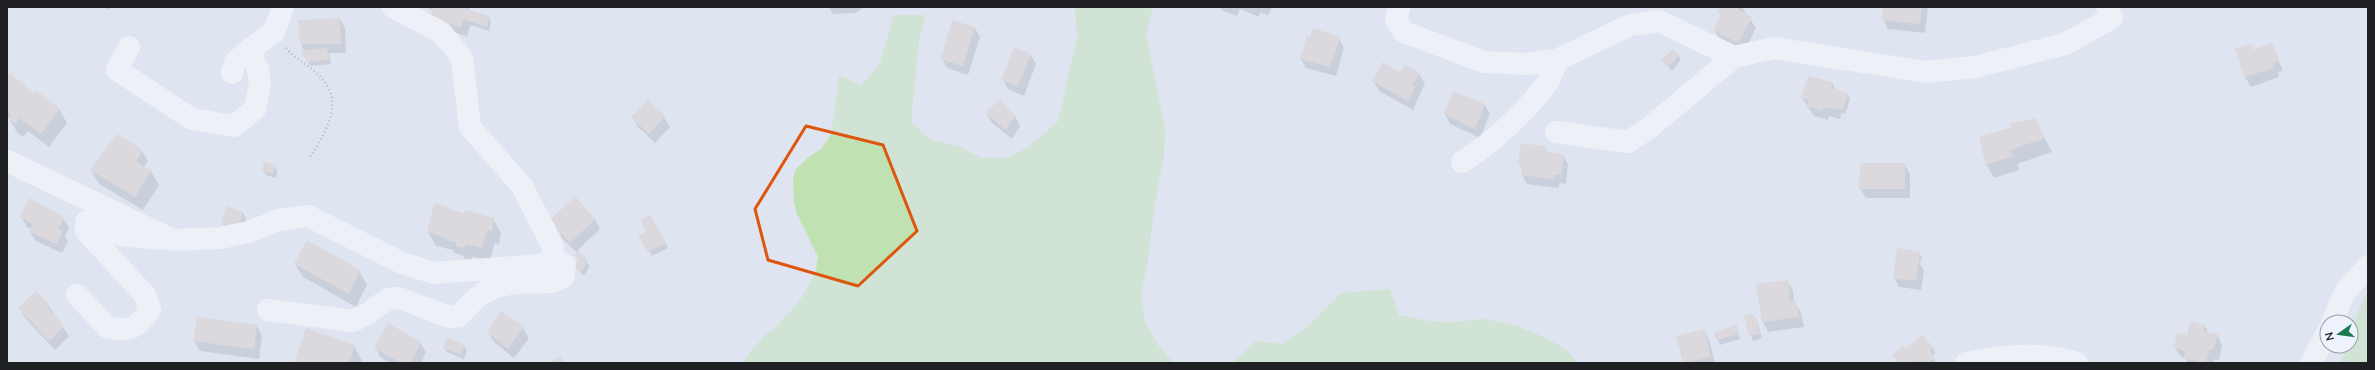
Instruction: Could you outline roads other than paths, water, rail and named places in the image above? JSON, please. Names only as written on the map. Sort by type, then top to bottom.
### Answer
[{"type":"street","points":[[232,73],[235,62],[274,32],[283,7]]},
{"type":"street","points":[[77,295],[108,328],[124,330],[138,326],[150,310],[145,295],[86,231],[86,222],[122,235],[173,240],[220,238],[249,232],[279,220],[308,216],[402,263],[434,273],[542,266],[553,258],[554,246],[522,186],[470,127],[462,58],[442,33],[393,7]]},
{"type":"street","points":[[1399,7],[1396,20],[1404,32],[1484,62],[1526,64],[1557,60],[1630,26],[1659,21],[1734,58]]},
{"type":"street","points":[[1556,132],[1628,142],[1649,128],[1734,58],[1774,48],[1926,72],[1975,67],[2064,44],[2112,18],[2107,7]]},
{"type":"street","points":[[129,47],[117,70],[192,119],[234,126],[254,109],[260,84],[258,69],[249,50]]},
{"type":"street","points":[[1462,162],[1485,148],[1531,103],[1548,82],[1557,60]]},
{"type":"street","points":[[7,161],[173,240]]},
{"type":"street","points":[[268,310],[352,321],[367,314],[388,299],[399,298],[449,317],[459,316],[474,298],[498,286],[534,282],[554,283],[563,277],[565,265],[553,258]]},
{"type":"street","points":[[2335,314],[2345,292],[2368,266]]},
{"type":"street","points":[[2311,363],[2319,352]]},
{"type":"street","points":[[1966,363],[1998,356],[2040,357],[2077,363]]}]
